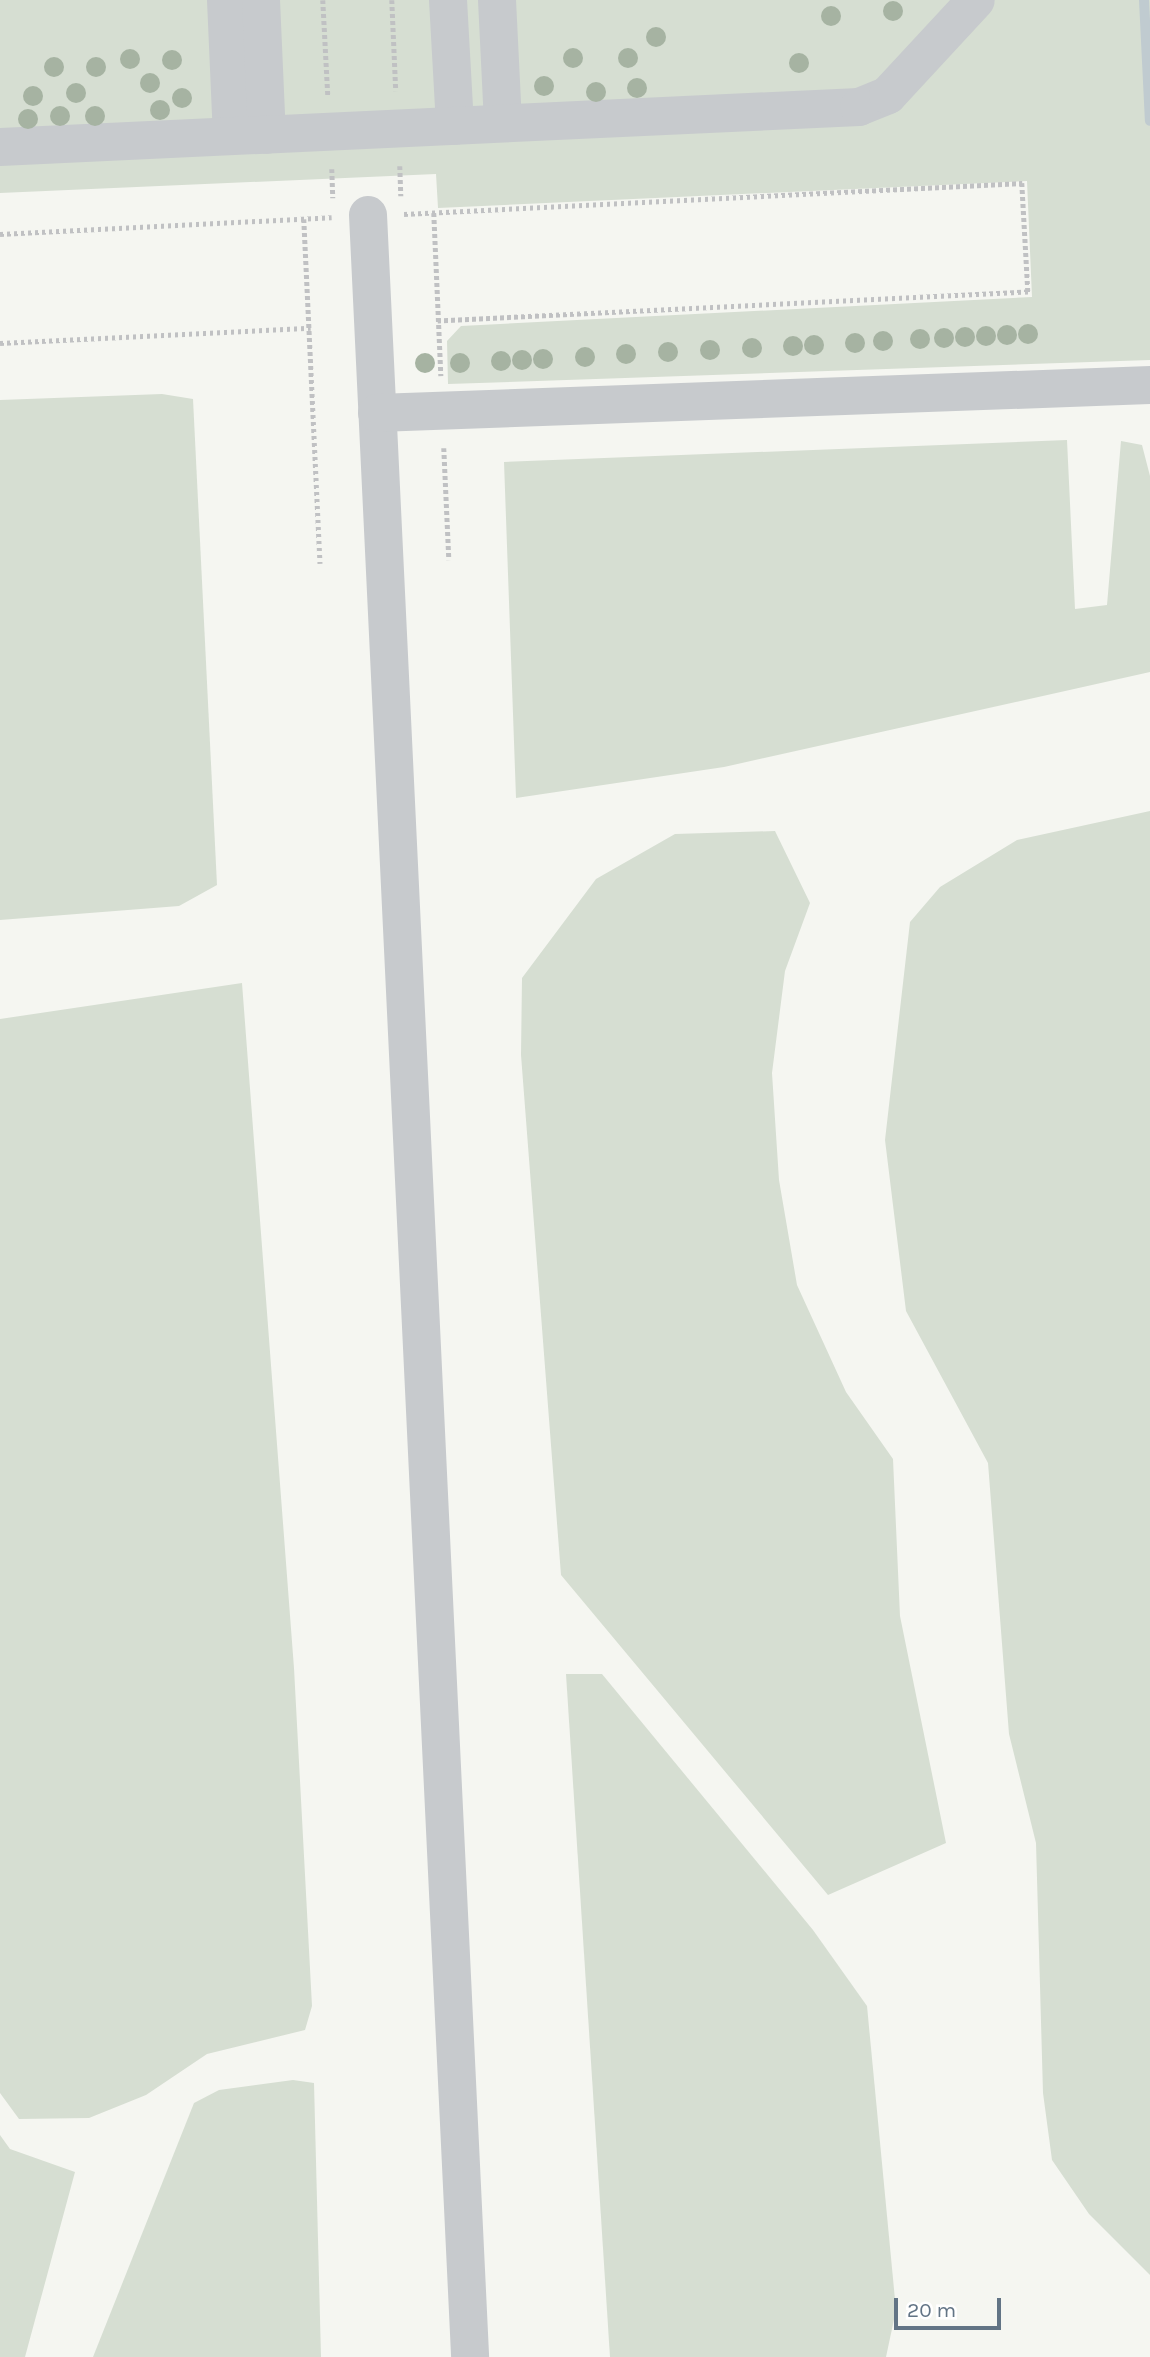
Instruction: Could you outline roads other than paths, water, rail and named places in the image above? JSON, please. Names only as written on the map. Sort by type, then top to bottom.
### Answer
[{"type":"street","points":[[226,0],[255,125]]},
{"type":"street","points":[[255,125],[261,0]]},
{"type":"street","points":[[448,0],[454,113]]},
{"type":"street","points":[[497,0],[503,123]]},
{"type":"street","points":[[0,147],[255,125],[330,131],[398,128],[454,113],[503,123],[875,103],[976,0]]},
{"type":"street","points":[[368,215],[470,2357]]},
{"type":"street","points":[[377,413],[1150,385]]},
{"type":"waterway","points":[[1144,0],[1150,121]]}]
